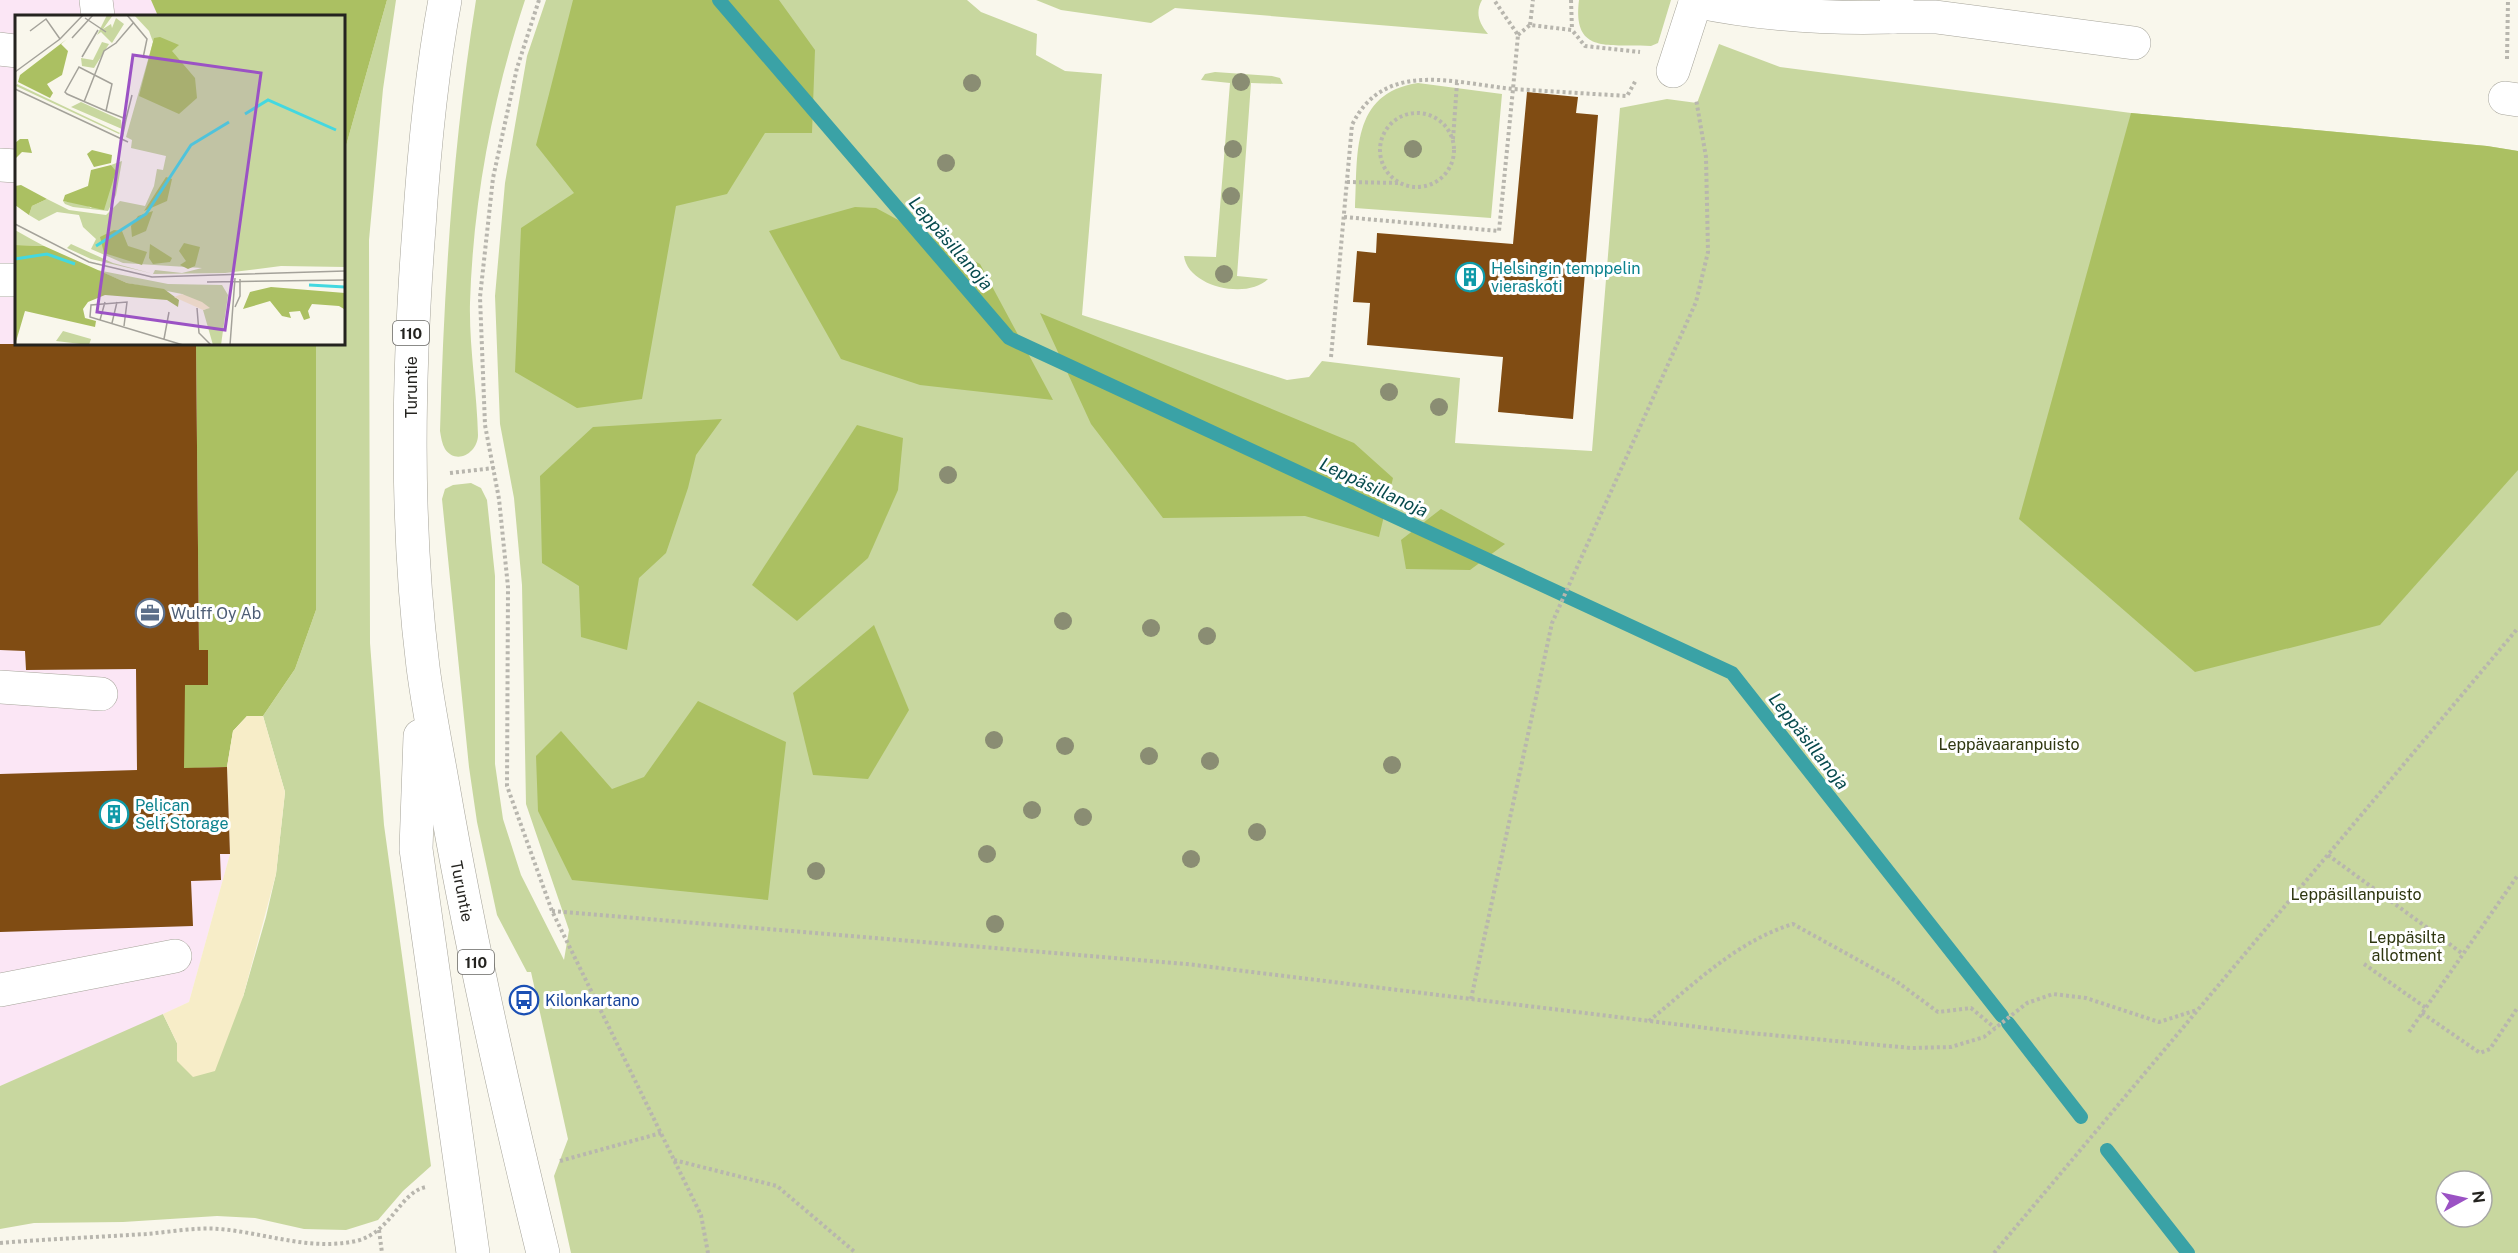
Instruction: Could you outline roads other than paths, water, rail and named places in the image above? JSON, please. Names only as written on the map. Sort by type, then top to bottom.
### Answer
[{"type":"main road","points":[[96,0],[98,15]]},
{"type":"main road","name":"Turuntie","points":[[445,0],[424,166],[411,324],[411,478],[415,579],[423,668],[482,991],[522,1171],[543,1253]]},
{"type":"main road","points":[[1678,57],[1696,1],[1753,13],[1895,8],[1936,18],[2134,43]]},
{"type":"main road","points":[[0,49],[15,51]]},
{"type":"main road","points":[[0,165],[15,166]]},
{"type":"main road","name":"Turuntie","points":[[423,668],[416,849],[473,1253]]},
{"type":"main road","points":[[0,687],[101,694]]},
{"type":"main road","points":[[0,990],[175,956]]},
{"type":"waterway","name":"Leppäsillanoja","points":[[719,0],[1009,338],[1732,673],[2002,1016]]},
{"type":"waterway","name":"Leppäsillanoja","points":[[2008,1023],[2081,1117]]},
{"type":"waterway","name":"Leppäsillanoja","points":[[2107,1150],[2188,1253]]},
{"type":"place","name":"Helsingin temppelin vieraskoti","points":[[1470,277]]},
{"type":"place","name":"Wulff Oy Ab","points":[[150,613]]},
{"type":"place","name":"Pelican Self Storage","points":[[114,814]]},
{"type":"place","name":"Kilonkartano","points":[[524,1000]]},
{"type":"park label","name":"Leppävaaranpuisto","points":[[2009,744]]},
{"type":"park label","name":"Leppäsillanpuisto","points":[[2356,894]]},
{"type":"park label","name":"Leppäsilta allotment","points":[[2407,946]]}]
